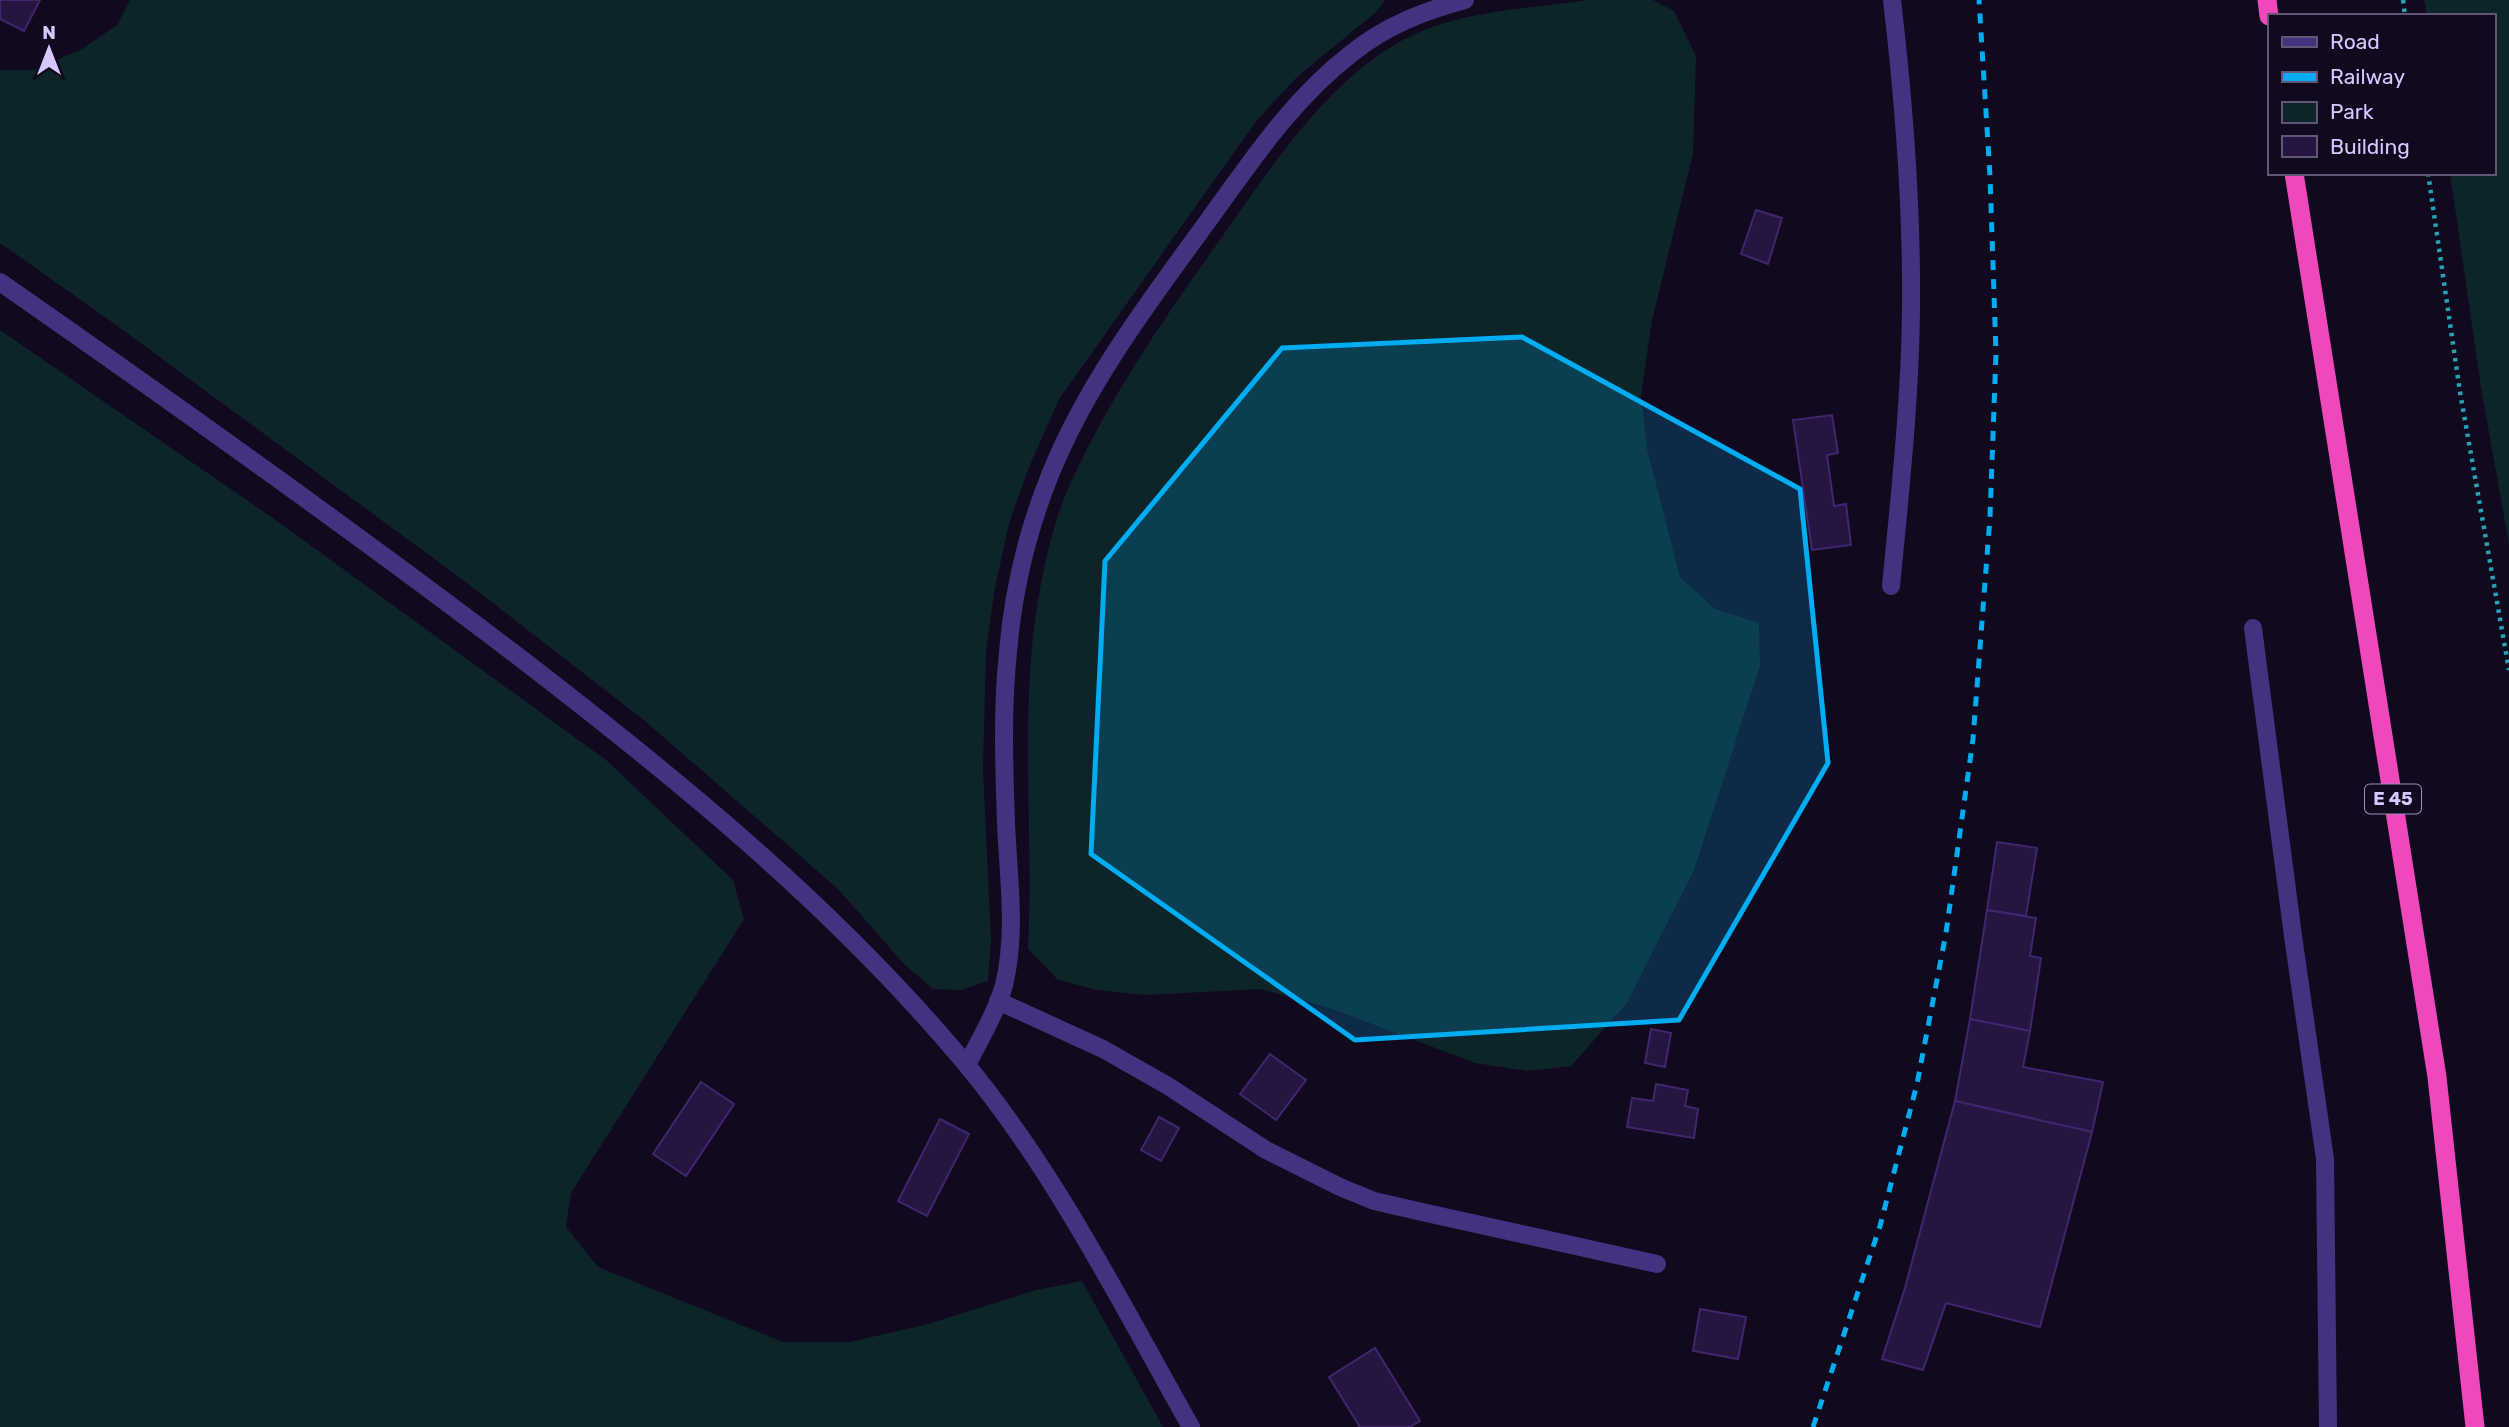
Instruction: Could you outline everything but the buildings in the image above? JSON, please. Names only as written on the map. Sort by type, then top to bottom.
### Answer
[{"type":"highway","name":"E 45","points":[[2294,175],[2437,1077],[2475,1427]]},
{"type":"street","points":[[967,1065],[1004,985],[1010,947],[1005,768],[1007,653],[1016,595],[1030,529],[1050,474],[1074,422],[1168,275],[1275,129],[1312,87],[1386,29],[1439,4],[1465,0]]},
{"type":"street","points":[[1891,586],[1904,456],[1911,311],[1905,151],[1892,0]]},
{"type":"street","points":[[0,282],[451,605],[623,737],[714,812],[811,899],[887,975],[967,1065],[1035,1160],[1091,1250],[1191,1427]]},
{"type":"street","points":[[2253,628],[2325,1158],[2328,1427]]},
{"type":"street","points":[[998,1001],[1103,1049],[1168,1086],[1266,1150],[1340,1187],[1374,1200],[1431,1214],[1657,1264]]},
{"type":"path","points":[[2428,175],[2460,391],[2509,670]]},
{"type":"highlighted area","points":[[1522,337],[1800,489],[1828,763],[1679,1020],[1355,1040],[1091,854],[1105,561],[1282,348]]},
{"type":"green space","points":[[130,0],[1385,0],[1376,12],[1297,77],[1257,120],[1059,399],[1030,465],[1009,523],[994,593],[986,652],[983,768],[991,941],[988,981],[961,990],[933,989],[904,964],[838,889],[645,721],[471,586],[0,243],[0,70],[33,70],[82,49],[117,25]]},
{"type":"green space","points":[[1588,0],[1653,0],[1674,11],[1696,56],[1693,154],[1652,320],[1641,395],[1647,449],[1680,577],[1715,609],[1759,623],[1760,666],[1694,870],[1627,1003],[1571,1066],[1528,1071],[1475,1063],[1327,1007],[1260,989],[1145,995],[1096,990],[1057,979],[1028,949],[1028,731],[1032,644],[1038,600],[1055,525],[1071,482],[1104,418],[1160,326],[1260,182],[1302,128],[1349,79],[1403,40],[1446,22],[1493,12]]},
{"type":"green space","points":[[2424,0],[2509,0],[2509,544],[2481,388],[2450,175],[2495,175],[2495,14],[2427,14]]},
{"type":"green space","points":[[0,330],[277,521],[606,760],[733,880],[744,919],[571,1193],[566,1227],[598,1267],[783,1342],[850,1342],[928,1324],[1036,1290],[1082,1281],[1163,1427],[0,1427]]},
{"type":"railway","points":[[1813,1427],[1880,1226],[1917,1084],[1946,933],[1973,739],[1990,517],[1996,353],[1990,176],[1979,0]]}]
